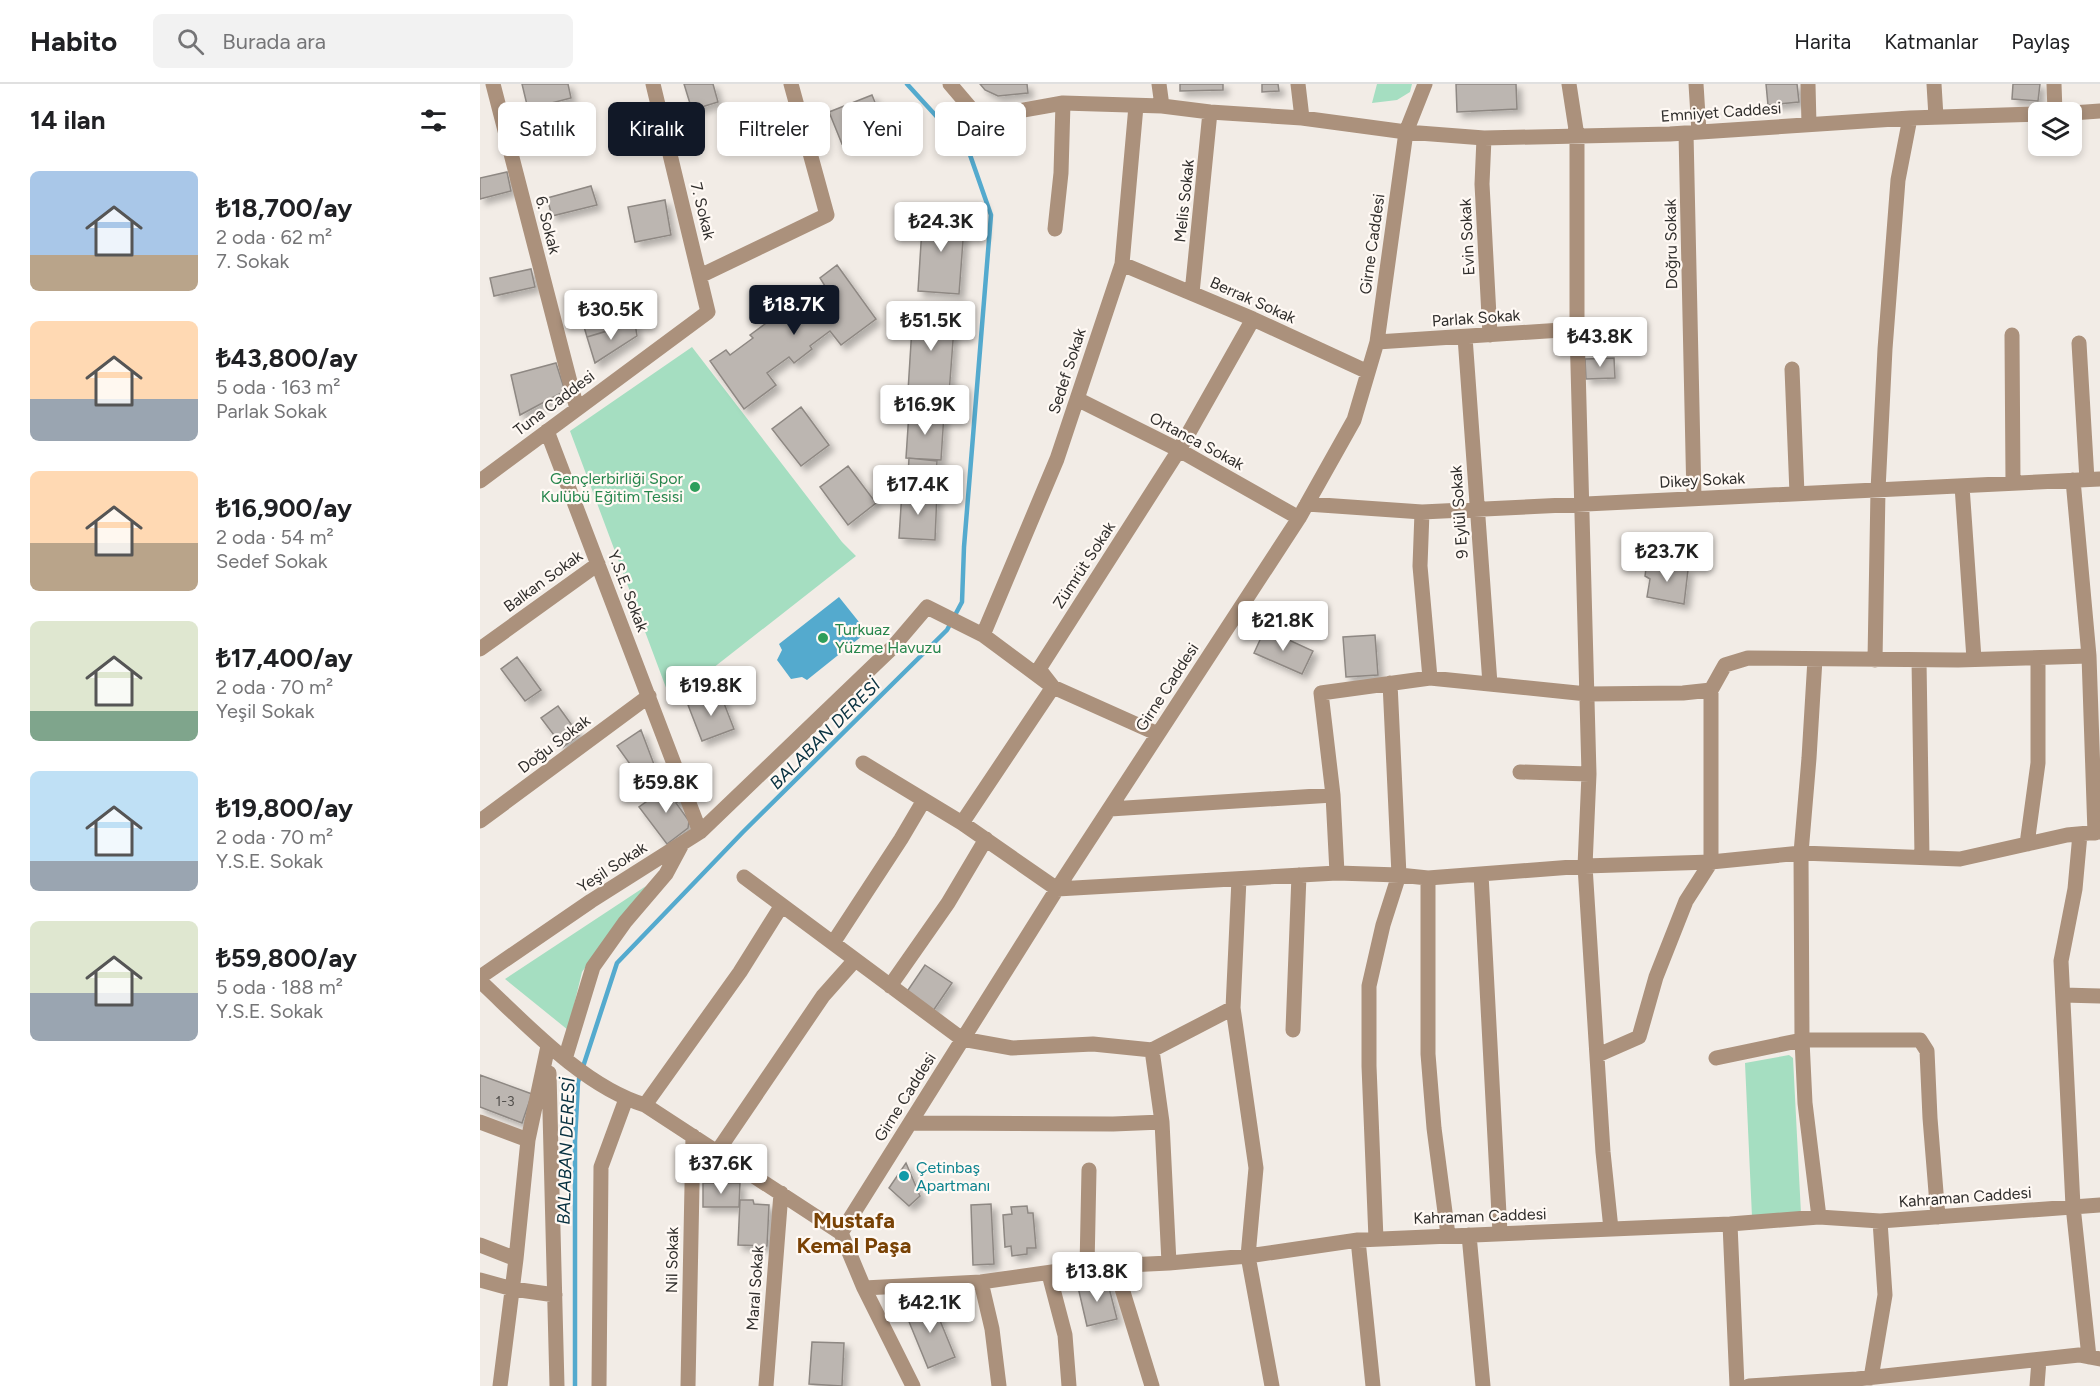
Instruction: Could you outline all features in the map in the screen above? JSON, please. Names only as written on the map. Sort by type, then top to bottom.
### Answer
[{"type":"street","name":"6. Sokak","points":[[493,84],[577,409]]},
{"type":"street","name":"7. Sokak","points":[[653,84],[708,312]]},
{"type":"street","points":[[700,276],[827,215],[791,84]]},
{"type":"street","points":[[950,84],[979,118],[1063,103],[1162,106],[1210,112],[1302,118],[1406,132]]},
{"type":"street","points":[[1160,84],[1162,106]]},
{"type":"street","points":[[1298,84],[1302,118]]},
{"type":"street","name":"Girne Caddesi","points":[[841,1233],[1058,889],[1299,518],[1354,420],[1377,342],[1406,132],[1425,84]]},
{"type":"street","points":[[1569,84],[1577,136],[1577,329],[1589,774],[1585,866],[1603,1152],[1611,1229]]},
{"type":"street","name":"Doğru Sokak","points":[[1694,499],[1693,132],[1696,84]]},
{"type":"street","points":[[1808,84],[1809,125]]},
{"type":"street","points":[[1934,84],[1936,117]]},
{"type":"street","points":[[2054,84],[2055,102]]},
{"type":"street","points":[[1055,229],[1061,173],[1063,103]]},
{"type":"street","name":"Sedef Sokak","points":[[983,634],[1057,459],[1122,264],[1136,106]]},
{"type":"street","points":[[2082,112],[2100,111]]},
{"type":"street","name":"Melis Sokak","points":[[1192,293],[1210,112]]},
{"type":"street","name":"Emniyet Caddesi","points":[[1406,132],[1484,138],[1577,136],[1693,132],[1910,118],[2028,114]]},
{"type":"street","points":[[1875,660],[1878,490],[1898,180],[1910,118]]},
{"type":"street","name":"Evin Sokak","points":[[1484,138],[1482,184],[1490,335]]},
{"type":"street","name":"Berrak Sokak","points":[[1122,264],[1253,319],[1368,372]]},
{"type":"street","name":"Tuna Caddesi","points":[[480,481],[708,312]]},
{"type":"street","name":"Zümrüt Sokak","points":[[1053,687],[1039,669],[1179,450],[1253,319]]},
{"type":"street","name":"Parlak Sokak","points":[[1377,342],[1577,329]]},
{"type":"street","points":[[2012,335],[2013,483]]},
{"type":"street","name":"9 Eylül Sokak","points":[[1465,336],[1490,684]]},
{"type":"street","points":[[863,763],[962,823],[1058,889],[1337,873],[1428,878],[1585,866],[1711,861],[1801,853],[1960,859],[2027,844],[2098,832],[2089,656],[2087,480],[2079,343]]},
{"type":"street","points":[[1792,369],[1797,494]]},
{"type":"street","name":"Ortanca Sokak","points":[[1077,399],[1179,450],[1299,518]]},
{"type":"street","name":"Y.S.E. Sokak","points":[[547,431],[700,832]]},
{"type":"street","name":"Dikey Sokak","points":[[1307,504],[1422,512],[2087,480]]},
{"type":"street","points":[[1962,486],[1974,659]]},
{"type":"street","points":[[1422,512],[1420,566],[1430,678]]},
{"type":"street","name":"Balkan Sokak","points":[[480,649],[598,564]]},
{"type":"street","name":"Yeşil Sokak","points":[[480,979],[591,901],[700,832],[891,648],[927,607],[983,634]]},
{"type":"street","points":[[983,634],[1053,687],[1158,734]]},
{"type":"street","points":[[1598,1055],[1639,1037],[1656,977],[1686,901],[1711,861],[1711,690],[1725,665],[1748,658],[1919,660],[2089,656]]},
{"type":"street","points":[[2027,844],[2038,763],[2038,658]]},
{"type":"street","points":[[1815,659],[1801,853],[1802,1040],[1805,1102],[1819,1217]]},
{"type":"street","points":[[1919,660],[1922,857]]},
{"type":"street","points":[[1337,873],[1333,795],[1321,693],[1430,678],[1587,694],[1683,693],[1711,690]]},
{"type":"street","points":[[1376,1239],[1369,1066],[1369,986],[1383,925],[1399,875],[1390,683]]},
{"type":"street","points":[[962,823],[1053,687]]},
{"type":"street","name":"Doğu Sokak","points":[[480,821],[649,696]]},
{"type":"street","points":[[1520,772],[1589,774]]},
{"type":"street","points":[[1110,809],[1333,795]]},
{"type":"street","points":[[832,943],[902,839],[924,800]]},
{"type":"street","points":[[1749,1386],[1871,1378],[2079,1355],[2095,1358],[2073,1206],[2061,962],[2075,889],[2080,834]]},
{"type":"street","points":[[890,986],[948,903],[986,839]]},
{"type":"street","points":[[569,1062],[592,967],[625,922],[666,874],[683,843]]},
{"type":"street","points":[[1481,874],[1500,1233]]},
{"type":"street","points":[[1293,1030],[1299,875]]},
{"type":"street","points":[[744,877],[962,1039],[1012,1048],[1093,1044],[1152,1050],[1233,1008]]},
{"type":"street","points":[[1428,878],[1428,1054],[1434,1128],[1448,1235]]},
{"type":"street","points":[[1239,879],[1233,1008],[1256,1168],[1248,1256],[1272,1386]]},
{"type":"street","points":[[645,1105],[740,972],[782,905]]},
{"type":"street","points":[[717,1152],[823,996],[855,960]]},
{"type":"street","points":[[480,979],[548,1046],[569,1062],[626,1099],[645,1105],[841,1233],[908,1384]]},
{"type":"street","points":[[2063,996],[2100,996]]},
{"type":"street","points":[[1716,1058],[1802,1040],[1920,1040],[1927,1050],[1938,1217]]},
{"type":"street","points":[[500,1386],[513,1289],[528,1140],[548,1046]]},
{"type":"street","points":[[548,1046],[556,1386]]},
{"type":"street","points":[[1152,1050],[1162,1122],[1169,1263]]},
{"type":"street","points":[[599,1386],[601,1167],[626,1099]]},
{"type":"street","points":[[480,1122],[528,1140]]},
{"type":"street","points":[[910,1123],[1113,1124],[1162,1122]]},
{"type":"street","name":"Nil Sokak","points":[[688,1386],[693,1136]]},
{"type":"street","points":[[1088,1267],[1089,1170]]},
{"type":"street","name":"Maral Sokak","points":[[766,1386],[781,1193]]},
{"type":"street","name":"Kahraman Caddesi","points":[[864,1288],[981,1282],[1088,1267],[1248,1256],[1358,1240],[1731,1224],[1819,1217],[1880,1221],[2100,1205]]},
{"type":"street","points":[[1871,1378],[1885,1295],[1880,1221]]},
{"type":"street","points":[[1731,1224],[1737,1386]]},
{"type":"street","points":[[1470,1234],[1483,1386]]},
{"type":"street","points":[[1358,1240],[1373,1386]]},
{"type":"street","points":[[480,1245],[516,1259]]},
{"type":"street","points":[[1115,1266],[1152,1386]]},
{"type":"street","points":[[1049,1274],[1065,1335],[1069,1386]]},
{"type":"street","points":[[480,1280],[513,1289],[555,1295]]},
{"type":"street","points":[[981,1282],[992,1329],[999,1386]]},
{"type":"street","points":[[2037,1386],[2039,1360]]},
{"type":"green space","points":[[1377,84],[1412,84],[1410,92],[1397,100],[1372,103]]},
{"type":"green space","name":"Gençlerbirliği Spor Kulübü Eğitim Tesisi","points":[[692,347],[842,542],[856,556],[671,701],[570,431]]},
{"type":"green space","points":[[646,886],[582,972],[568,1030],[505,979]]},
{"type":"green space","points":[[1789,1055],[1793,1058],[1801,1214],[1752,1217],[1745,1063]]},
{"type":"water","name":"Turkuaz Yüzme Havuzu","points":[[839,597],[867,632],[807,680],[802,677],[791,679],[777,660],[782,650],[779,644]]},
{"type":"building","points":[[522,84],[568,84],[571,98],[555,102],[526,102]]},
{"type":"building","points":[[684,84],[713,84],[718,102],[705,106],[705,102],[690,102]]},
{"type":"building","points":[[980,84],[1027,84],[1028,93],[998,96],[985,90]]},
{"type":"building","points":[[1180,84],[1223,84],[1223,90],[1180,91]]},
{"type":"building","points":[[1262,84],[1278,84],[1279,91],[1262,92]]},
{"type":"building","points":[[1456,84],[1516,84],[1517,109],[1457,112]]},
{"type":"building","points":[[1766,84],[1797,84],[1799,102],[1768,105]]},
{"type":"building","points":[[2013,84],[2040,84],[2038,101],[2012,99]]},
{"type":"building","points":[[872,95],[875,102],[854,102]]},
{"type":"building","points":[[842,107],[842,144],[830,114],[830,112]]},
{"type":"building","points":[[507,172],[511,191],[480,199],[480,178]]},
{"type":"building","points":[[591,186],[597,205],[552,216],[547,198]]},
{"type":"building","points":[[665,200],[671,235],[635,242],[628,207]]},
{"type":"building","points":[[923,212],[965,214],[959,294],[918,291]]},
{"type":"building","points":[[837,265],[876,319],[841,345],[830,331],[810,346],[812,349],[794,363],[789,357],[767,373],[776,385],[744,409],[710,361],[726,350],[730,355],[753,338],[750,335],[803,296],[806,300],[825,286],[820,278]]},
{"type":"building","points":[[531,269],[535,287],[494,296],[490,278]]},
{"type":"building","points":[[622,311],[623,326],[587,337],[582,320]]},
{"type":"building","points":[[913,311],[955,314],[949,394],[908,391]]},
{"type":"building","points":[[635,323],[637,336],[595,363],[587,337]]},
{"type":"building","points":[[1614,358],[1615,378],[1586,379],[1585,359]]},
{"type":"building","points":[[556,363],[565,391],[520,415],[511,375]]},
{"type":"building","points":[[801,407],[829,445],[801,466],[772,429]]},
{"type":"building","points":[[909,412],[944,414],[941,460],[906,458]]},
{"type":"building","points":[[909,458],[937,461],[935,493],[907,491]]},
{"type":"building","points":[[848,466],[876,503],[848,525],[820,487]]},
{"type":"building","points":[[902,491],[937,493],[935,540],[899,538]]},
{"type":"building","points":[[1647,561],[1688,570],[1684,604],[1647,597],[1650,579],[1645,576]]},
{"type":"building","points":[[1265,629],[1313,651],[1302,674],[1254,653]]},
{"type":"building","points":[[1375,635],[1378,675],[1346,677],[1343,637]]},
{"type":"building","points":[[517,657],[541,690],[525,701],[501,669]]},
{"type":"building","points":[[720,693],[734,729],[702,741],[688,705]]},
{"type":"building","points":[[558,706],[579,735],[563,747],[541,718]]},
{"type":"building","points":[[641,730],[658,775],[643,782],[617,746]]},
{"type":"building","points":[[671,784],[682,799],[676,803],[689,821],[688,828],[667,844],[639,807]]},
{"type":"building","points":[[925,965],[952,983],[933,1011],[906,993]]},
{"type":"building","points":[[480,1075],[532,1094],[522,1123],[480,1107]]},
{"type":"building","name":"Çetinbaş Apartmanı","points":[[906,1163],[920,1196],[909,1206],[889,1188]]},
{"type":"building","points":[[703,1183],[740,1183],[739,1207],[703,1207]]},
{"type":"building","points":[[740,1200],[753,1200],[754,1204],[769,1205],[767,1246],[738,1245]]},
{"type":"building","points":[[991,1204],[994,1264],[973,1265],[971,1205]]},
{"type":"building","points":[[1027,1206],[1028,1213],[1033,1213],[1036,1248],[1027,1248],[1027,1254],[1012,1256],[1011,1246],[1005,1247],[1003,1215],[1012,1214],[1011,1207]]},
{"type":"building","points":[[1107,1280],[1117,1319],[1087,1326],[1078,1287]]},
{"type":"building","points":[[932,1301],[955,1357],[928,1368],[905,1312]]},
{"type":"building","points":[[812,1342],[844,1343],[842,1386],[809,1384]]},
{"type":"waterway","name":"BALABAN DERESİ","points":[[575,1386],[575,1141],[578,1082],[617,963],[743,832],[947,630],[962,602],[964,547],[991,215],[969,152],[907,84]]},
{"type":"place","name":"Gençlerbirliği Spor Kulübü Eğitim Tesisi","points":[[695,487]]},
{"type":"place","name":"Turkuaz Yüzme Havuzu","points":[[823,638]]},
{"type":"place","name":"Çetinbaş Apartmanı","points":[[904,1176]]},
{"type":"district","name":"Mustafa Kemal Paşa","points":[[854,1232]]}]
